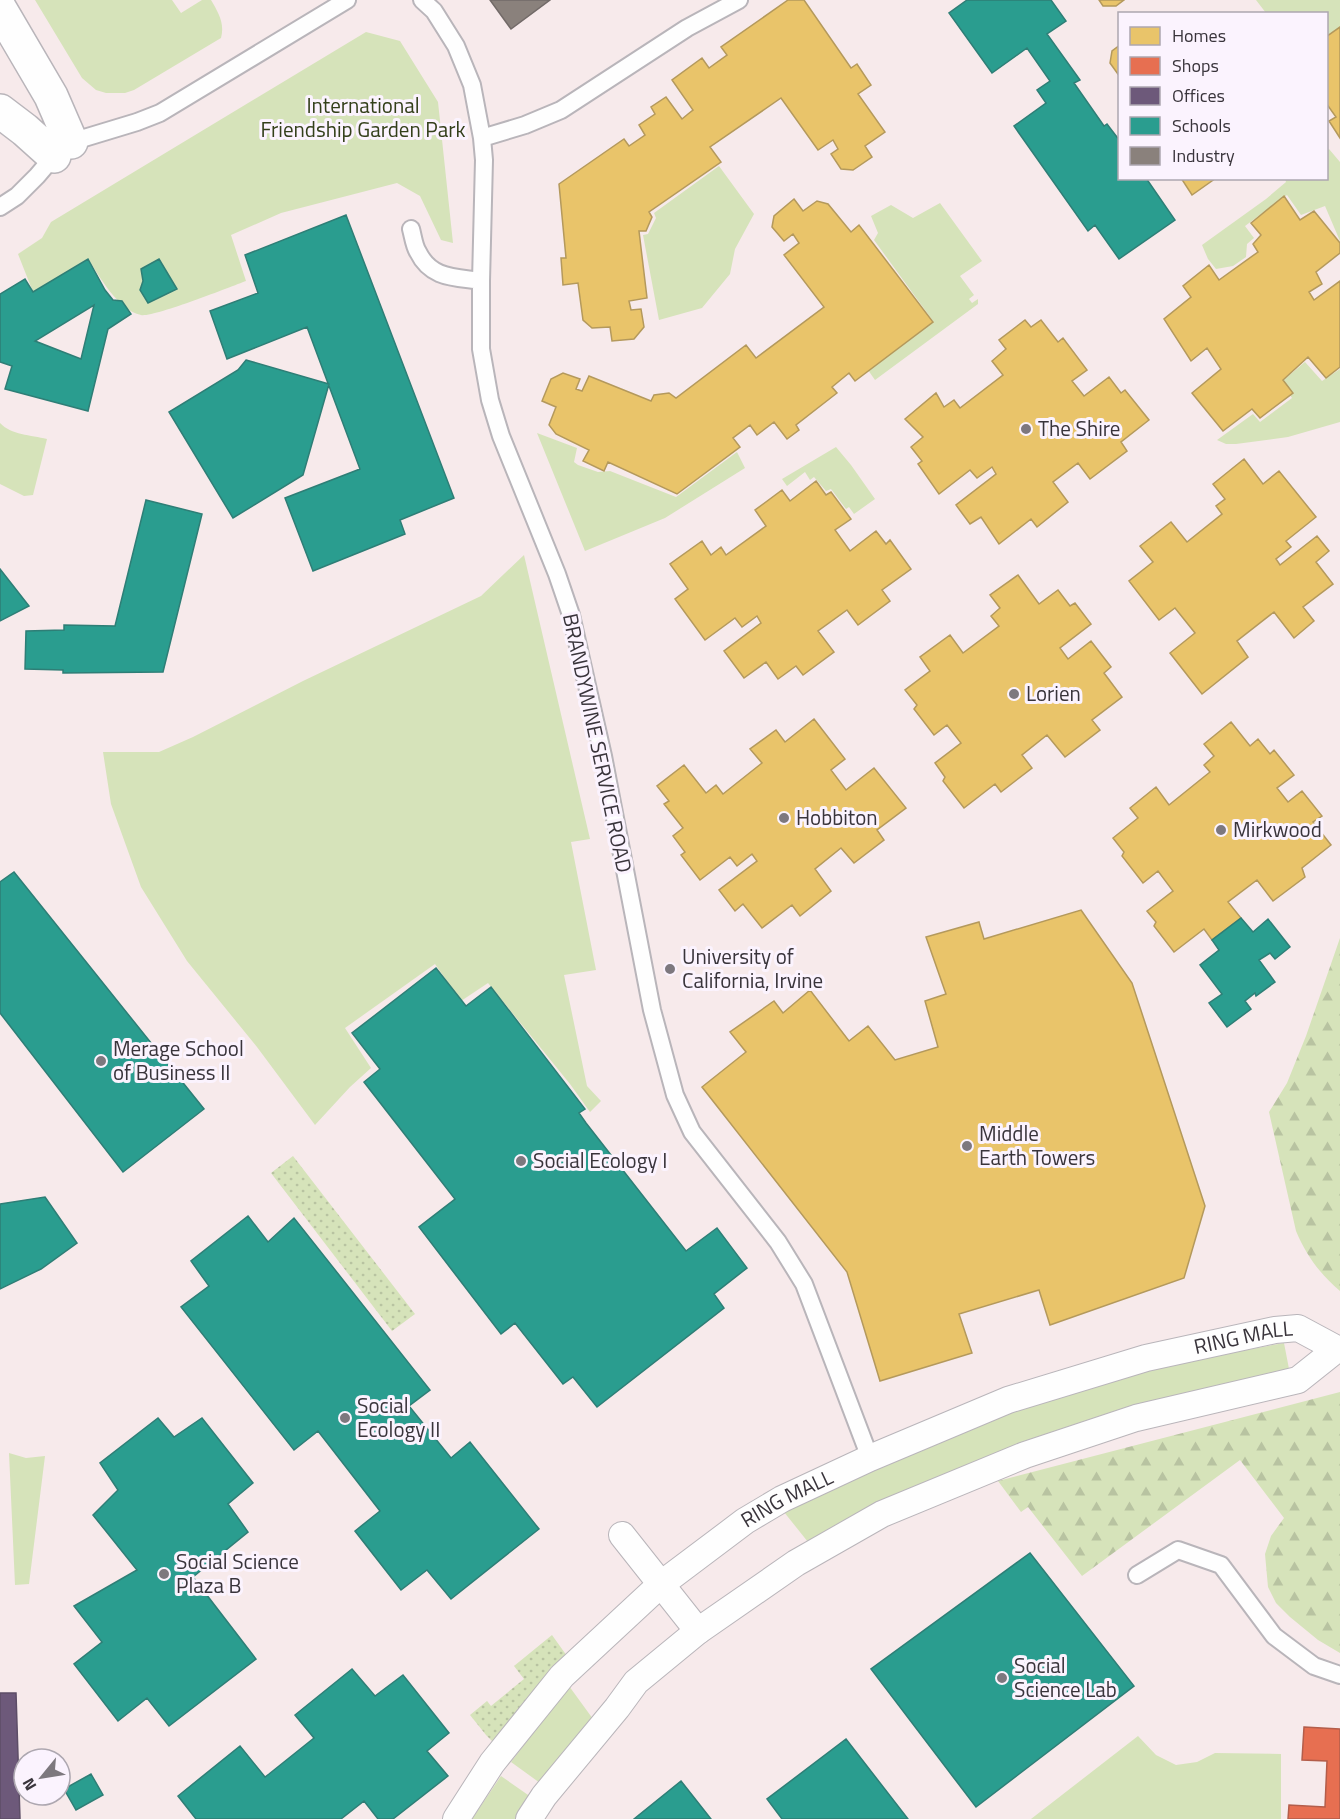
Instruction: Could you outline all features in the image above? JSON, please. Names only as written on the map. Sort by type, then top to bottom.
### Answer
[{"type":"street","points":[[0,9],[51,96],[62,149]]},
{"type":"street","points":[[0,111],[25,130],[62,149]]},
{"type":"street","name":"RING MALL","points":[[456,1819],[492,1763],[562,1676],[660,1585],[758,1513],[782,1499],[870,1458],[1008,1400],[1146,1359],[1275,1330],[1298,1328],[1339,1349],[1298,1380],[1136,1418],[1025,1455],[882,1514],[796,1563],[698,1631],[636,1682],[544,1796],[529,1819]]},
{"type":"street","points":[[622,1535],[698,1631]]},
{"type":"lane","points":[[0,207],[17,196],[62,149],[160,113],[347,0]]},
{"type":"lane","name":"BRANDYWINE SERVICE ROAD","points":[[422,0],[434,11],[456,46],[472,85],[483,138],[481,349],[490,400],[501,436],[557,574],[571,615],[603,756],[652,1010],[675,1095],[692,1132],[778,1242],[804,1284],[870,1458]]},
{"type":"lane","points":[[483,138],[525,126],[561,110],[687,28],[739,0]]},
{"type":"lane","points":[[411,229],[417,252],[429,268],[441,275],[481,280]]},
{"type":"lane","points":[[1137,1575],[1178,1550],[1221,1565],[1274,1636],[1314,1666],[1340,1675]]},
{"type":"shaded area","name":"University of California, Irvine","points":[[0,0],[1340,0],[1340,1819],[0,1819]]},
{"type":"green space","points":[[35,0],[172,0],[181,13],[202,0],[211,0],[218,13],[222,33],[221,38],[134,90],[125,93],[106,93],[96,90],[82,78]]},
{"type":"green space","points":[[1256,0],[1340,0],[1340,27],[1328,36],[1328,12],[1265,12]]},
{"type":"green space","name":"International Friendship Garden Park","points":[[366,32],[400,41],[438,102],[453,243],[441,240],[420,196],[397,183],[281,213],[231,235],[246,281],[160,312],[141,315],[125,307],[110,292],[88,259],[33,292],[18,254],[42,238],[51,222]]},
{"type":"green space","points":[[1328,150],[1340,162],[1340,241],[1325,206],[1301,215],[1287,195],[1245,226],[1254,238],[1247,244],[1246,257],[1233,266],[1216,269],[1208,259],[1202,245],[1266,199],[1286,182],[1285,180],[1328,180]]},
{"type":"green space","points":[[719,166],[754,214],[735,249],[730,274],[702,308],[659,320],[643,235],[648,234],[656,218],[654,213]]},
{"type":"green space","points":[[940,203],[982,261],[960,276],[974,295],[969,299],[972,303],[978,299],[978,304],[875,380],[868,370],[933,321],[874,240],[878,233],[871,216],[891,205],[913,218]]},
{"type":"green space","points":[[1305,362],[1322,381],[1340,369],[1340,422],[1288,437],[1236,444],[1226,444],[1217,440],[1253,414],[1260,422],[1292,398],[1281,382]]},
{"type":"green space","points":[[0,423],[15,432],[47,439],[33,495],[24,496],[0,484]]},
{"type":"green space","points":[[537,433],[577,448],[574,462],[578,465],[598,472],[610,471],[676,497],[737,452],[745,468],[665,518],[585,551]]},
{"type":"green space","points":[[836,447],[875,499],[854,514],[849,507],[846,509],[831,489],[826,491],[814,477],[810,480],[805,472],[787,486],[782,479]]},
{"type":"green space","points":[[524,555],[590,839],[571,842],[596,970],[564,975],[587,1086],[601,1101],[590,1112],[488,983],[461,1001],[435,964],[345,1028],[371,1068],[315,1125],[257,1047],[187,961],[141,887],[111,804],[103,752],[159,752],[193,737],[303,681],[481,596]]},
{"type":"green space","points":[[1340,938],[1340,1291],[1314,1264],[1296,1231],[1269,1112],[1287,1083]]},
{"type":"green space","points":[[293,1156],[415,1314],[392,1331],[271,1173]]},
{"type":"green space","points":[[1284,1343],[1290,1374],[808,1542],[784,1512],[911,1451],[1041,1400],[1161,1366]]},
{"type":"green space","points":[[1340,1392],[1340,1653],[1318,1640],[1276,1603],[1268,1587],[1265,1554],[1271,1536],[1284,1518],[1240,1460],[1082,1576],[1028,1507],[1021,1512],[998,1481]]},
{"type":"green space","points":[[9,1453],[26,1458],[45,1456],[29,1584],[15,1585]]},
{"type":"green space","points":[[552,1635],[567,1656],[494,1743],[470,1715],[487,1701],[491,1706],[524,1679],[514,1666]]},
{"type":"green space","points":[[569,1686],[593,1719],[540,1783],[511,1762]]},
{"type":"green space","points":[[1138,1736],[1156,1755],[1176,1765],[1197,1762],[1215,1753],[1281,1754],[1281,1819],[1031,1819]]},
{"type":"green space","points":[[501,1776],[531,1797],[516,1819],[472,1819]]},
{"type":"building: Homes","points":[[788,0],[804,0],[851,68],[857,64],[871,85],[858,94],[885,132],[865,146],[872,157],[853,170],[841,169],[831,154],[838,149],[833,140],[818,150],[781,98],[710,147],[721,162],[649,212],[652,217],[646,231],[639,231],[647,298],[629,301],[631,310],[641,309],[644,327],[634,339],[612,341],[610,327],[592,328],[583,320],[578,283],[563,285],[561,258],[566,258],[559,184],[624,139],[629,146],[645,135],[639,125],[655,114],[651,107],[666,97],[682,119],[693,110],[672,80],[702,58],[709,68],[727,55],[721,47]]},
{"type":"building: Homes","points":[[1099,0],[1124,0],[1116,6],[1103,6]]},
{"type":"building: Homes","points":[[1340,27],[1340,138],[1329,121],[1336,117],[1328,106],[1328,36]]},
{"type":"building: Homes","points":[[1118,46],[1118,74],[1110,63],[1112,51]]},
{"type":"building: Homes","points":[[1182,180],[1213,180],[1192,195]]},
{"type":"building: Homes","points":[[1284,196],[1300,220],[1314,211],[1340,243],[1340,253],[1316,272],[1322,284],[1309,292],[1314,300],[1340,281],[1340,367],[1326,378],[1308,357],[1283,380],[1293,393],[1260,418],[1252,409],[1223,431],[1192,393],[1221,369],[1207,348],[1191,361],[1164,319],[1191,297],[1183,286],[1209,265],[1219,280],[1258,252],[1253,244],[1261,235],[1251,223]]},
{"type":"building: Homes","points":[[794,199],[803,211],[817,201],[828,204],[851,232],[859,225],[933,322],[855,381],[849,373],[832,387],[837,393],[796,425],[799,430],[787,439],[774,422],[757,435],[750,425],[733,438],[740,447],[677,494],[608,462],[604,471],[583,461],[589,450],[556,434],[549,425],[556,407],[542,401],[551,379],[563,373],[580,379],[576,389],[582,391],[589,376],[651,401],[654,395],[669,393],[676,398],[746,345],[756,358],[824,307],[784,255],[799,243],[793,234],[784,241],[772,227],[774,216]]},
{"type":"building: Homes","name":"The Shire","points":[[1025,320],[1031,327],[1041,320],[1058,342],[1063,338],[1087,370],[1072,381],[1084,396],[1109,377],[1121,393],[1125,390],[1149,420],[1121,442],[1127,451],[1090,479],[1078,463],[1053,482],[1068,502],[1037,527],[1031,519],[999,544],[981,517],[970,524],[956,505],[996,474],[992,467],[977,478],[970,470],[939,494],[918,464],[922,461],[911,447],[923,437],[905,419],[936,393],[944,407],[954,400],[960,408],[1003,375],[992,361],[1006,349],[999,340]]},
{"type":"building: Homes","points":[[1244,459],[1263,484],[1279,471],[1316,517],[1286,541],[1291,547],[1276,559],[1280,565],[1317,536],[1329,551],[1316,562],[1333,584],[1303,607],[1314,621],[1294,638],[1274,612],[1237,641],[1248,657],[1202,694],[1170,653],[1195,633],[1175,608],[1159,620],[1129,581],[1153,562],[1140,546],[1171,522],[1187,542],[1222,514],[1216,506],[1225,499],[1213,484]]},
{"type":"building: Homes","points":[[816,481],[826,495],[831,492],[851,519],[835,530],[850,551],[876,531],[886,544],[890,540],[911,569],[882,590],[890,601],[858,625],[847,610],[818,631],[834,652],[803,675],[796,666],[778,679],[766,662],[744,678],[724,651],[761,623],[757,616],[742,627],[735,618],[705,640],[675,599],[688,589],[670,564],[702,541],[711,555],[721,547],[726,555],[766,526],[755,510],[782,490],[790,501]]},
{"type":"building: Homes","name":"Lorien","points":[[1018,575],[1039,604],[1058,590],[1070,606],[1075,603],[1091,624],[1060,648],[1068,659],[1091,641],[1111,667],[1104,673],[1122,697],[1092,720],[1100,730],[1065,757],[1047,735],[1022,755],[1032,768],[1001,792],[995,784],[964,808],[943,781],[945,777],[935,763],[961,743],[947,725],[934,735],[914,709],[917,705],[905,690],[930,671],[920,657],[950,635],[963,653],[999,626],[991,616],[1000,608],[990,595]]},
{"type":"building: Homes","name":"Hobbiton","points":[[814,719],[845,759],[831,770],[846,790],[874,768],[906,808],[877,830],[884,840],[854,863],[841,848],[815,869],[831,891],[800,916],[792,905],[762,928],[743,904],[735,911],[719,890],[757,861],[752,854],[737,866],[730,857],[700,880],[681,855],[685,852],[673,836],[683,828],[664,804],[669,801],[657,786],[684,765],[706,793],[716,785],[723,794],[762,763],[750,749],[776,730],[785,742]]},
{"type":"building: Homes","name":"Mirkwood","points":[[1231,722],[1250,746],[1258,739],[1270,754],[1274,750],[1294,775],[1277,788],[1288,802],[1302,791],[1322,816],[1313,822],[1331,845],[1302,868],[1305,877],[1273,901],[1257,880],[1228,902],[1241,918],[1212,940],[1204,929],[1174,952],[1154,926],[1156,922],[1147,911],[1173,891],[1158,871],[1143,883],[1122,856],[1124,852],[1113,838],[1138,818],[1130,808],[1156,787],[1169,805],[1210,772],[1204,765],[1214,756],[1204,744]]},
{"type":"building: Homes","name":"Middle Earth Towers","points":[[1081,910],[1132,983],[1205,1206],[1184,1278],[1050,1325],[1039,1290],[959,1314],[972,1353],[880,1381],[847,1272],[702,1087],[746,1052],[730,1032],[774,1001],[783,1013],[810,990],[849,1041],[868,1026],[895,1060],[938,1047],[925,1001],[946,994],[926,937],[979,922],[984,939]]},
{"type":"building: Shops","points":[[1304,1727],[1340,1729],[1340,1819],[1288,1819],[1289,1805],[1325,1807],[1327,1761],[1302,1760]]},
{"type":"building: Offices","points":[[0,1693],[16,1693],[18,1747],[12,1747],[12,1807],[20,1807],[20,1819],[0,1819]]},
{"type":"building: Schools","points":[[967,0],[1051,0],[1066,21],[1047,34],[1080,80],[1074,83],[1104,126],[1107,124],[1118,138],[1118,180],[1147,180],[1175,220],[1119,259],[1095,225],[1088,231],[1014,126],[1046,103],[1037,90],[1050,81],[1027,48],[992,73],[949,13]]},
{"type":"building: Schools","points":[[346,215],[454,498],[400,520],[405,534],[313,571],[285,498],[360,469],[307,327],[227,359],[210,311],[258,293],[245,255]]},
{"type":"building: Schools","points":[[88,259],[105,290],[113,300],[122,301],[131,314],[108,329],[88,411],[5,389],[12,366],[0,362],[0,294],[25,279],[33,292]],"holes":[[[94,305],[81,359],[35,341]]]},
{"type":"building: Schools","points":[[159,259],[177,289],[148,303],[140,290],[143,281],[141,269]]},
{"type":"building: Schools","points":[[246,360],[329,384],[303,475],[233,518],[169,412],[238,370]]},
{"type":"building: Schools","points":[[146,500],[202,514],[163,672],[63,673],[63,670],[25,669],[26,631],[64,630],[64,625],[115,626]]},
{"type":"building: Schools","points":[[0,569],[29,606],[0,621]]},
{"type":"building: Schools","name":"Merage School of Business II","points":[[14,872],[204,1109],[123,1172],[0,1013],[0,882]]},
{"type":"building: Schools","points":[[1241,918],[1253,932],[1268,919],[1290,947],[1275,959],[1270,953],[1259,960],[1275,982],[1245,1001],[1251,1009],[1227,1027],[1209,1003],[1222,994],[1200,965],[1219,950],[1212,940]]},
{"type":"building: Schools","name":"Social Ecology I","points":[[436,968],[466,1006],[491,987],[585,1109],[579,1113],[586,1123],[686,1251],[717,1228],[747,1268],[714,1294],[724,1308],[597,1407],[573,1377],[563,1384],[515,1323],[501,1334],[419,1227],[455,1199],[364,1082],[380,1069],[352,1033]]},
{"type":"building: Schools","points":[[45,1197],[77,1243],[41,1269],[0,1289],[0,1204]]},
{"type":"building: Schools","name":"Social Ecology II","points":[[248,1216],[268,1242],[294,1218],[430,1390],[409,1406],[451,1458],[470,1442],[539,1529],[451,1599],[427,1570],[401,1590],[355,1531],[380,1511],[318,1431],[294,1450],[181,1307],[209,1286],[191,1261]]},
{"type":"building: Schools","name":"Social Science Plaza B","points":[[158,1418],[174,1437],[202,1418],[253,1483],[228,1504],[248,1532],[193,1577],[256,1659],[169,1726],[147,1698],[118,1721],[74,1664],[102,1642],[74,1606],[137,1570],[93,1515],[118,1490],[100,1463]]},
{"type":"building: Schools","name":"Social Science Lab","points":[[1030,1553],[1134,1686],[976,1807],[871,1669]]},
{"type":"building: Schools","points":[[352,1669],[375,1696],[403,1675],[449,1733],[427,1751],[448,1776],[393,1819],[378,1819],[364,1801],[341,1819],[196,1819],[178,1796],[240,1746],[265,1777],[314,1738],[295,1715]]},
{"type":"building: Schools","points":[[846,1739],[908,1819],[782,1819],[767,1799]]},
{"type":"building: Schools","points":[[91,1774],[103,1795],[76,1810],[72,1803],[72,1785]]},
{"type":"building: Schools","points":[[681,1781],[711,1819],[634,1819]]},
{"type":"building: Industry","points":[[490,0],[550,0],[511,29]]},
{"type":"place","name":"The Shire","points":[[1026,429]]},
{"type":"place","name":"Lorien","points":[[1014,694]]},
{"type":"place","name":"Hobbiton","points":[[784,818]]},
{"type":"place","name":"Mirkwood","points":[[1221,830]]},
{"type":"place","name":"University of California, Irvine","points":[[670,969]]},
{"type":"place","name":"Merage School of Business II","points":[[101,1061]]},
{"type":"place","name":"Middle Earth Towers","points":[[967,1146]]},
{"type":"place","name":"Social Ecology I","points":[[521,1161]]},
{"type":"place","name":"Social Ecology II","points":[[345,1418]]},
{"type":"place","name":"Social Science Plaza B","points":[[164,1574]]},
{"type":"place","name":"Social Science Lab","points":[[1002,1678]]}]
